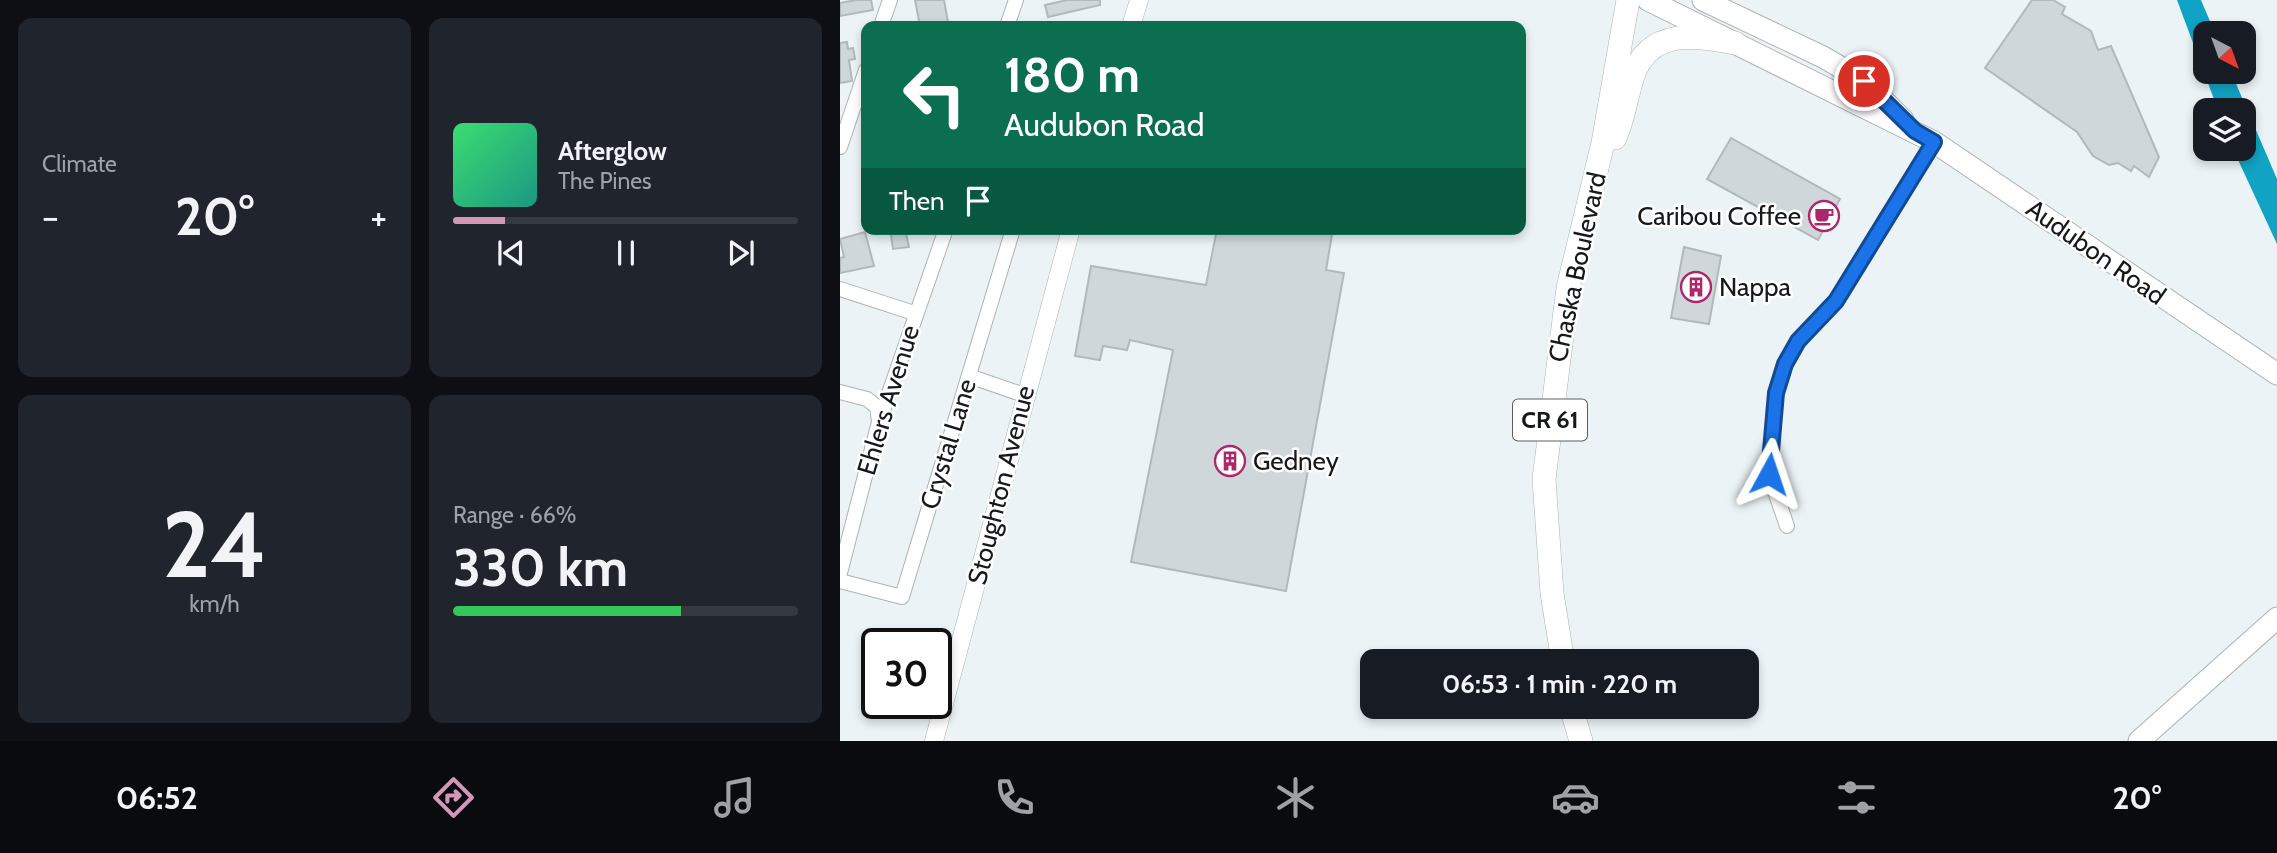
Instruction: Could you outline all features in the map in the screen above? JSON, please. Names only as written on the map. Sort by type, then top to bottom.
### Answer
[{"type":"main road","name":"Chaska Boulevard","points":[[1561,649],[1552,593],[1544,479],[1568,288],[1594,182],[1628,0]]},
{"type":"main road","name":"Audubon Road","points":[[1648,0],[1934,142],[2277,374]]},
{"type":"main road","name":"Audubon Road","points":[[1703,0],[1785,37],[1864,81],[1915,131]]},
{"type":"main road","points":[[1594,182],[1622,122],[1633,75],[1649,52],[1659,43],[1684,35],[1735,43]]},
{"type":"main road","points":[[2139,741],[2277,618]]},
{"type":"main road","points":[[1574,719],[1581,741]]},
{"type":"street","points":[[883,21],[890,0]]},
{"type":"street","points":[[1009,21],[1016,0]]},
{"type":"street","points":[[1133,21],[1139,0]]},
{"type":"street","points":[[840,147],[861,85]]},
{"type":"street","points":[[1787,526],[1769,474],[1776,393],[1785,364],[1798,341],[1836,301],[1934,142]]},
{"type":"street","name":"Ehlers Avenue","points":[[840,573],[879,422],[914,313],[932,274],[944,235]]},
{"type":"street","name":"Crystal Lane","points":[[840,581],[902,597],[1011,235]]},
{"type":"street","name":"Stoughton Avenue","points":[[934,741],[1024,395],[1069,235]]},
{"type":"street","points":[[840,289],[914,313]]},
{"type":"street","points":[[969,376],[1024,395]]},
{"type":"street","points":[[840,392],[866,399],[877,407],[879,422]]},
{"type":"water","points":[[2177,0],[2201,0],[2210,21],[2193,21],[2193,43]]},
{"type":"water","points":[[2208,84],[2236,84],[2242,98],[2214,98]]},
{"type":"water","points":[[2256,130],[2277,179],[2277,244],[2239,161],[2256,161]]},
{"type":"building","points":[[871,0],[873,10],[840,16],[840,3]]},
{"type":"building","points":[[915,0],[944,0],[948,21],[919,21]]},
{"type":"building","points":[[1067,0],[1100,0],[1100,5],[1048,17],[1045,5]]},
{"type":"building","points":[[2032,0],[2053,0],[2065,7],[2062,14],[2091,31],[2098,50],[2111,46],[2159,157],[2149,177],[2134,166],[2131,171],[2118,163],[2109,165],[2093,156],[2077,132],[1985,68]]},
{"type":"building","points":[[847,42],[848,49],[853,48],[855,59],[849,60],[852,81],[840,83],[840,43]]},
{"type":"building","points":[[1731,138],[1840,199],[1818,240],[1707,179]]},
{"type":"building","points":[[861,233],[866,235],[874,266],[840,273],[840,258],[844,257],[840,239]]},
{"type":"building","points":[[891,235],[906,235],[909,247],[893,249]]},
{"type":"building","name":"Gedney","points":[[1216,235],[1332,235],[1326,270],[1344,273],[1286,591],[1131,562],[1173,350],[1130,340],[1127,350],[1103,346],[1100,360],[1075,356],[1091,266],[1206,285]]},
{"type":"building","name":"Nappa","points":[[1684,247],[1721,256],[1709,324],[1671,318]]},
{"type":"place","name":"Caribou Coffee","points":[[1824,216]]},
{"type":"place","name":"Nappa","points":[[1696,287]]},
{"type":"place","name":"Gedney","points":[[1230,461]]},
{"type":"route","points":[[1769,474],[1776,393],[1785,364],[1798,341],[1836,301],[1934,142],[1915,131],[1864,81]]}]
